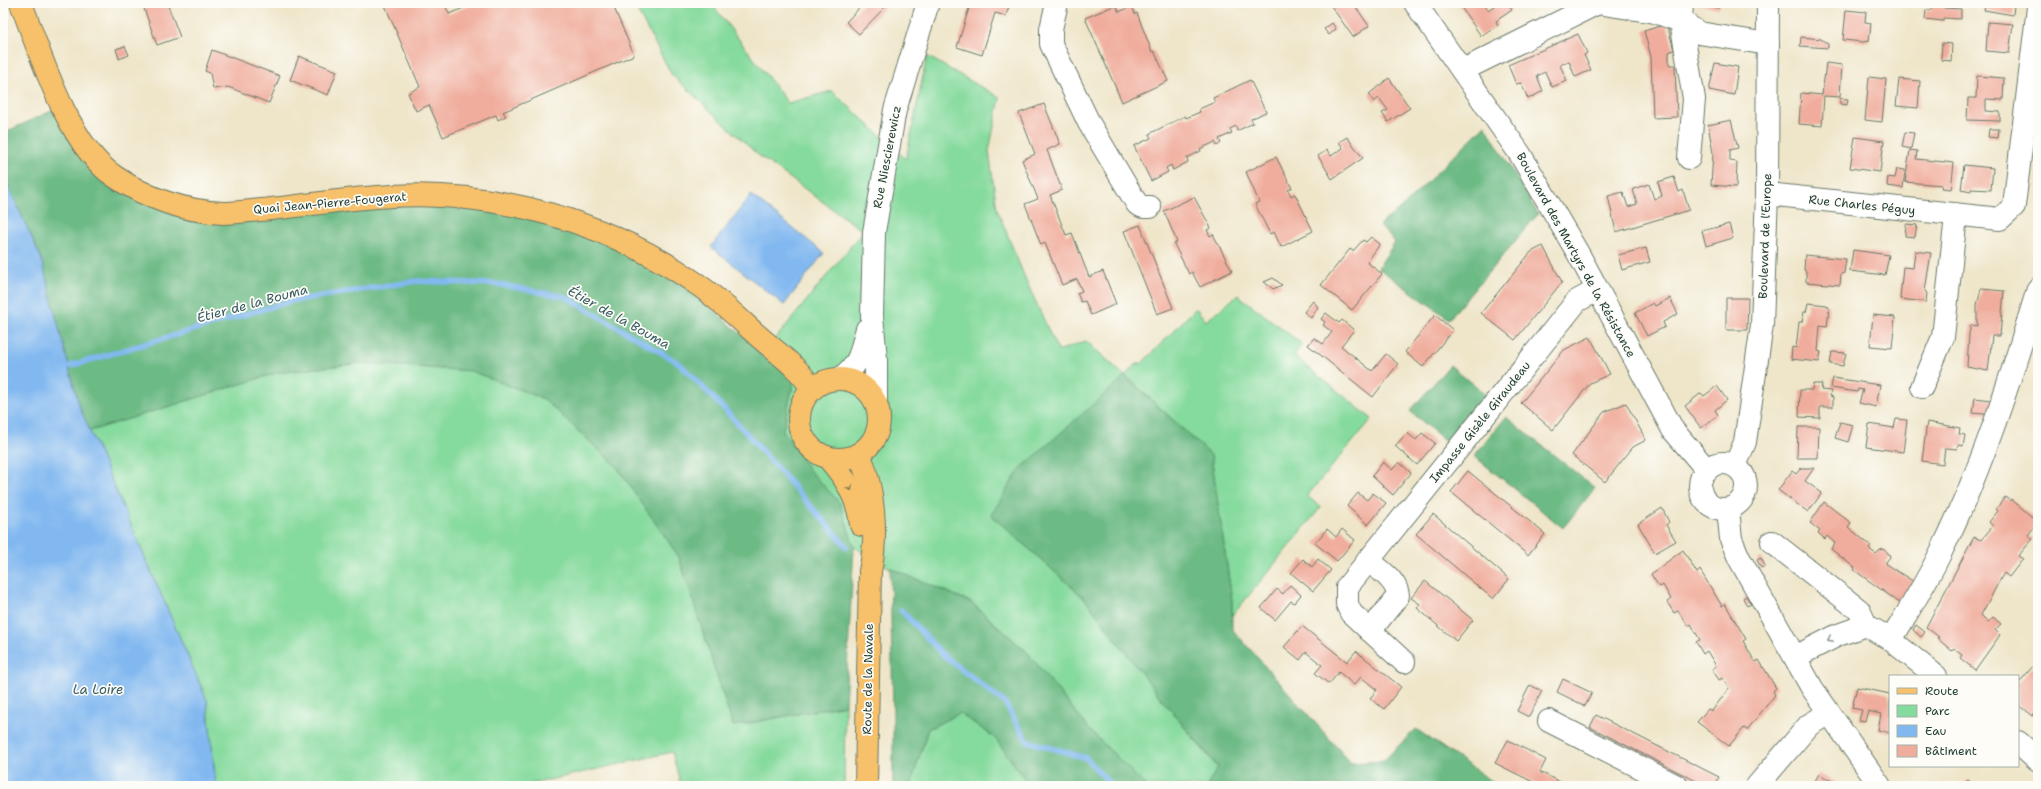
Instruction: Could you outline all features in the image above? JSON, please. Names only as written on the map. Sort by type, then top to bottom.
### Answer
[{"type":"main road","name":"Quai Jean-Pierre-Fougerat","points":[[21,3],[49,77],[78,134],[92,155],[112,175],[144,193],[176,206],[225,213],[362,198],[423,195],[450,196],[491,202],[529,208],[557,216],[596,230],[635,247],[694,282],[726,307],[792,366],[808,381],[812,389]]},
{"type":"main road","points":[[840,379],[854,382],[863,387],[876,403],[879,418],[876,434],[868,447],[859,454],[843,459],[826,457],[812,448],[801,430],[799,417],[804,399],[812,389],[825,381],[840,379]]},
{"type":"main road","name":"Route de la Navale","points":[[859,454],[868,481],[874,522],[874,556],[870,571],[866,786]]},
{"type":"main road","name":"Route de la Navale","points":[[826,457],[842,474],[856,499],[865,557],[870,571]]},
{"type":"street","name":"Rue Niescierewicz","points":[[876,403],[876,359],[872,316],[874,232],[894,118],[928,3]]},
{"type":"street","points":[[1057,3],[1051,29],[1051,44],[1089,123],[1137,204],[1143,207],[1150,207]]},
{"type":"street","name":"Boulevard des Martyrs de la Résistance","points":[[1415,3],[1520,154],[1579,256],[1673,430],[1707,470]]},
{"type":"street","points":[[1463,70],[1597,3],[1655,12],[1681,12],[1699,33],[1768,44]]},
{"type":"street","name":"Boulevard de l'Europe","points":[[1734,466],[1745,442],[1762,325],[1767,194],[1768,3]]},
{"type":"street","name":"Rue Charles Péguy","points":[[1767,194],[1956,216],[2000,219],[2014,206],[2030,139],[2038,7]]},
{"type":"street","points":[[1681,12],[1694,99],[1689,158]]},
{"type":"street","points":[[1922,387],[1943,338],[1956,216]]},
{"type":"street","points":[[1892,640],[1938,559],[1979,466],[1999,412],[2038,289]]},
{"type":"street","name":"Impasse Gisèle Giraudeau","points":[[1404,662],[1351,613],[1346,595],[1347,587],[1576,301],[1597,290]]},
{"type":"street","name":"Rue Niescierewicz","points":[[840,379],[859,359],[872,316]]},
{"type":"street","points":[[1720,463],[1734,466],[1741,472],[1746,486],[1741,501],[1728,509],[1713,508],[1702,497],[1700,482],[1707,470],[1720,463]]},
{"type":"street","points":[[1728,509],[1731,539],[1739,558],[1812,688],[1880,786]]},
{"type":"street","points":[[1772,542],[1859,610],[1866,625],[1892,640],[1935,675]]},
{"type":"street","points":[[1368,560],[1393,582],[1398,596],[1370,631]]},
{"type":"street","points":[[1795,657],[1838,635],[1866,625]]},
{"type":"street","points":[[1757,786],[1809,725],[1829,713]]},
{"type":"street","points":[[1549,721],[1676,786]]},
{"type":"street","points":[[2019,743],[2038,760]]},
{"type":"green space","points":[[633,3],[711,3],[788,103],[832,91],[906,159],[927,56],[1000,98],[989,151],[997,209],[1025,278],[1058,351],[1086,341],[1125,376],[1135,365],[1142,363],[1196,308],[1206,321],[1238,295],[1302,344],[1294,356],[1372,419],[1307,496],[1321,507],[1232,616],[1232,601],[1211,455],[1126,376],[991,515],[1084,598],[1159,696],[1218,768],[1207,786],[1146,786],[1089,729],[1027,652],[971,602],[890,568],[854,547],[840,504],[810,471],[783,430],[794,380],[764,353],[863,231],[758,155],[672,75]]},
{"type":"green space","points":[[56,109],[82,157],[171,210],[396,203],[479,206],[551,223],[613,246],[683,284],[794,380],[783,430],[810,471],[840,503],[854,547],[845,705],[733,726],[679,557],[616,466],[544,399],[471,371],[361,363],[276,373],[90,431],[79,406],[41,258],[3,175],[3,133]]},
{"type":"green space","points":[[1485,125],[1538,214],[1449,319],[1378,268],[1395,242],[1379,225],[1400,209]]},
{"type":"green space","points":[[361,363],[471,371],[544,399],[616,465],[679,557],[733,726],[845,705],[844,786],[681,786],[672,752],[523,786],[216,786],[207,700],[90,431],[276,373]]},
{"type":"green space","points":[[1450,365],[1489,398],[1449,444],[1410,411]]},
{"type":"green space","points":[[1125,376],[1211,455],[1232,601],[1232,629],[1351,763],[1383,761],[1416,729],[1499,786],[1207,786],[1218,767],[1159,696],[1084,598],[991,515],[1019,470]]},
{"type":"green space","points":[[1506,417],[1595,488],[1563,528],[1474,456]]},
{"type":"green space","points":[[890,568],[970,602],[1027,652],[1089,729],[1146,786],[1030,786],[995,738],[960,713],[928,729],[913,777],[912,786],[893,786]]},
{"type":"green space","points":[[960,713],[995,738],[1030,786],[912,786],[913,777],[928,729]]},
{"type":"water","name":"La Loire","points":[[3,175],[41,258],[79,406],[207,700],[216,786],[3,786]]},
{"type":"water","points":[[751,195],[824,253],[784,305],[711,247]]},
{"type":"building","points":[[142,3],[167,3],[180,37],[157,45]]},
{"type":"building","points":[[384,3],[444,3],[449,14],[476,3],[612,3],[634,55],[503,112],[506,116],[498,120],[496,115],[443,137],[429,105],[416,111],[408,93],[420,87]]},
{"type":"building","points":[[864,3],[888,4],[859,34],[846,22]]},
{"type":"building","points":[[981,3],[1010,3],[1006,16],[995,13],[982,55],[957,47],[970,5],[980,7]]},
{"type":"building","points":[[1329,3],[1353,3],[1369,26],[1353,37]]},
{"type":"building","points":[[1458,3],[1483,3],[1488,10],[1498,3],[1507,3],[1512,10],[1496,21],[1498,25],[1481,36]]},
{"type":"building","points":[[1695,3],[1720,3],[1719,8]]},
{"type":"building","points":[[1932,3],[1944,3],[1944,8],[1961,9],[1961,19],[1943,18],[1943,21],[1925,19],[1926,10],[1931,10]]},
{"type":"building","points":[[1985,3],[2010,3],[2014,5],[2013,15],[1984,10]]},
{"type":"building","points":[[1116,5],[1119,12],[1132,6],[1135,14],[1137,13],[1152,52],[1154,51],[1168,81],[1122,102],[1085,18]]},
{"type":"building","points":[[1846,10],[1866,12],[1865,22],[1871,23],[1869,41],[1863,42],[1843,40]]},
{"type":"building","points":[[1988,22],[2013,24],[2009,53],[1986,51]]},
{"type":"building","points":[[1332,23],[1336,29],[1329,35],[1324,29]]},
{"type":"building","points":[[1667,24],[1674,50],[1669,52],[1669,65],[1675,65],[1677,117],[1653,118],[1651,57],[1644,31]]},
{"type":"building","points":[[1578,34],[1587,53],[1584,55],[1591,70],[1575,77],[1569,61],[1560,65],[1567,81],[1552,87],[1545,72],[1537,76],[1543,91],[1528,99],[1521,83],[1516,84],[1508,65]]},
{"type":"building","points":[[1801,37],[1821,39],[1828,44],[1828,48],[1800,46]]},
{"type":"building","points":[[1942,43],[1952,44],[1951,61],[1941,60]]},
{"type":"building","points":[[125,46],[129,55],[119,59],[116,49]]},
{"type":"building","points":[[212,50],[280,76],[269,103],[228,87],[213,89],[210,73],[205,71]]},
{"type":"building","points":[[299,56],[337,71],[328,95],[290,80]]},
{"type":"building","points":[[1715,63],[1738,67],[1734,95],[1709,90]]},
{"type":"building","points":[[1826,63],[1842,65],[1840,97],[1824,96],[1822,126],[1799,124],[1801,93],[1822,95]]},
{"type":"building","points":[[1977,76],[2004,78],[2003,100],[1986,99],[1986,111],[2000,112],[2000,121],[1967,120],[1968,98],[1976,98]]},
{"type":"building","points":[[1869,77],[1886,79],[1882,122],[1865,120]]},
{"type":"building","points":[[1389,78],[1410,108],[1388,122],[1382,113],[1388,110],[1379,98],[1374,102],[1369,94]]},
{"type":"building","points":[[1899,79],[1920,81],[1918,108],[1896,106]]},
{"type":"building","points":[[1250,80],[1266,112],[1251,119],[1253,123],[1237,131],[1236,126],[1230,129],[1232,133],[1219,139],[1221,143],[1217,146],[1215,142],[1200,149],[1201,151],[1187,158],[1188,162],[1173,170],[1171,165],[1166,168],[1168,172],[1151,181],[1134,146],[1151,138],[1149,134],[1185,116],[1186,118],[1200,112],[1199,109],[1215,102],[1213,98]]},
{"type":"building","points":[[1840,98],[1848,99],[1847,105],[1840,104]]},
{"type":"building","points":[[1044,104],[1060,144],[1047,150],[1062,190],[1050,195],[1066,235],[1072,233],[1089,277],[1103,271],[1116,304],[1091,315],[1085,301],[1081,302],[1077,293],[1082,291],[1077,279],[1062,285],[1045,243],[1041,245],[1025,204],[1038,199],[1022,160],[1035,154],[1019,113]]},
{"type":"building","points":[[1731,120],[1738,148],[1730,150],[1730,161],[1737,162],[1736,187],[1711,185],[1713,153],[1708,125]]},
{"type":"building","points":[[1989,129],[1999,129],[1998,138],[1988,137]]},
{"type":"building","points":[[1905,132],[1914,133],[1911,149],[1902,147]]},
{"type":"building","points":[[1347,137],[1363,158],[1332,179],[1318,156],[1327,150],[1331,156],[1343,148],[1339,142]]},
{"type":"building","points":[[1855,137],[1884,141],[1880,172],[1850,168]]},
{"type":"building","points":[[1910,150],[1917,151],[1916,159],[1954,163],[1951,189],[1941,188],[1942,185],[1905,182]]},
{"type":"building","points":[[1276,157],[1292,188],[1288,190],[1291,196],[1295,194],[1313,231],[1281,247],[1274,232],[1270,234],[1255,204],[1259,202],[1246,172]]},
{"type":"building","points":[[1964,165],[1993,168],[1991,190],[1971,189],[1971,192],[1961,190]]},
{"type":"building","points":[[1897,169],[1905,170],[1903,188],[1887,186],[1888,177],[1895,178]]},
{"type":"building","points":[[1674,177],[1679,192],[1683,190],[1689,210],[1616,232],[1608,196],[1623,192],[1628,207],[1637,204],[1633,189],[1649,184],[1654,199],[1658,198],[1662,196],[1658,182]]},
{"type":"building","points":[[1194,197],[1211,228],[1207,230],[1210,236],[1213,234],[1232,271],[1200,287],[1192,272],[1189,274],[1174,244],[1177,242],[1164,211]]},
{"type":"building","points":[[1729,224],[1733,238],[1706,246],[1702,231]]},
{"type":"building","points":[[1906,224],[1917,225],[1915,237],[1905,236]]},
{"type":"building","points":[[1140,225],[1173,308],[1157,314],[1124,231]]},
{"type":"building","points":[[1371,237],[1380,244],[1367,262],[1382,274],[1352,310],[1321,285],[1350,249],[1353,251],[1363,240],[1366,242]]},
{"type":"building","points":[[1543,246],[1562,282],[1515,340],[1481,313],[1531,252]]},
{"type":"building","points":[[1646,248],[1650,262],[1622,270],[1618,255]]},
{"type":"building","points":[[1853,250],[1889,255],[1885,275],[1850,271]]},
{"type":"building","points":[[1915,251],[1931,253],[1925,291],[1927,293],[1926,302],[1900,299],[1903,267],[1913,268]]},
{"type":"building","points":[[1805,255],[1846,259],[1844,273],[1841,274],[1840,285],[1806,282],[1806,271],[1804,270]]},
{"type":"building","points":[[1273,278],[1282,285],[1273,289],[1264,282]]},
{"type":"building","points":[[1981,289],[2004,291],[2000,336],[1992,336],[1988,371],[1967,367],[1969,334],[1971,325],[1977,326],[1977,305]]},
{"type":"building","points":[[1670,298],[1678,314],[1663,322],[1665,327],[1647,336],[1635,313],[1653,303],[1655,306]]},
{"type":"building","points":[[1726,298],[1748,298],[1747,330],[1726,330]]},
{"type":"building","points":[[1313,301],[1318,307],[1311,318],[1304,312]]},
{"type":"building","points":[[1808,303],[1827,305],[1829,308],[1827,327],[1820,326],[1818,351],[1821,352],[1819,362],[1791,359],[1792,347],[1796,348],[1799,322],[1802,322]]},
{"type":"building","points":[[1326,313],[1339,323],[1342,320],[1354,330],[1341,346],[1372,371],[1386,354],[1398,364],[1373,397],[1308,345],[1314,338],[1323,344],[1332,332],[1323,325],[1325,322],[1321,319]]},
{"type":"building","points":[[1435,315],[1453,330],[1423,367],[1405,352]]},
{"type":"building","points":[[1873,315],[1895,317],[1892,348],[1870,346]]},
{"type":"building","points":[[1590,337],[1610,374],[1590,383],[1553,430],[1521,403],[1564,350]]},
{"type":"building","points":[[1832,352],[1846,353],[1843,366],[1830,364]]},
{"type":"building","points":[[1833,378],[1880,385],[1876,407],[1859,403],[1863,390],[1858,389],[1857,392],[1831,388]]},
{"type":"building","points":[[1813,384],[1822,384],[1821,390],[1831,391],[1830,396],[1833,397],[1833,407],[1820,407],[1820,418],[1799,417],[1800,390],[1812,390]]},
{"type":"building","points":[[1717,386],[1727,400],[1715,410],[1718,415],[1701,428],[1685,406],[1701,393],[1704,396]]},
{"type":"building","points":[[1975,398],[1998,401],[1993,415],[1973,413]]},
{"type":"building","points":[[1626,403],[1646,440],[1633,447],[1605,482],[1572,455],[1604,412]]},
{"type":"building","points":[[1896,419],[1907,420],[1903,452],[1866,447],[1869,424],[1894,428]]},
{"type":"building","points":[[1840,422],[1853,425],[1848,442],[1835,438]]},
{"type":"building","points":[[1927,422],[1960,428],[1959,434],[1965,435],[1963,446],[1958,445],[1957,449],[1945,448],[1943,464],[1922,461]]},
{"type":"building","points":[[1798,427],[1819,427],[1818,458],[1797,458]]},
{"type":"building","points":[[1407,433],[1416,440],[1422,433],[1435,443],[1417,465],[1395,446]]},
{"type":"building","points":[[1383,462],[1392,470],[1399,462],[1411,473],[1393,495],[1372,476]]},
{"type":"building","points":[[1801,468],[1814,468],[1805,481],[1822,493],[1808,512],[1778,490],[1792,471],[1796,474]]},
{"type":"building","points":[[1468,471],[1545,534],[1528,555],[1451,492]]},
{"type":"building","points":[[1358,493],[1367,500],[1373,493],[1386,503],[1368,525],[1347,506]]},
{"type":"building","points":[[2005,497],[2010,501],[2011,499],[2038,522],[2028,535],[2033,539],[2018,556],[2023,559],[2009,577],[2004,573],[1981,615],[1988,622],[1993,617],[2001,624],[1995,630],[2000,635],[1975,670],[1960,658],[1962,655],[1954,649],[1952,651],[1937,638],[1939,637],[1926,627],[1974,537],[1981,540],[1993,526],[1989,522],[1998,511],[1996,509]]},
{"type":"building","points":[[1824,502],[1851,523],[1848,527],[1871,546],[1869,549],[1876,554],[1883,549],[1889,554],[1890,557],[1886,562],[1887,565],[1916,583],[1904,606],[1854,570],[1855,568],[1831,549],[1835,543],[1827,536],[1825,539],[1818,533],[1820,531],[1810,523]]},
{"type":"building","points":[[1662,508],[1669,522],[1666,525],[1676,541],[1655,553],[1638,524]]},
{"type":"building","points":[[1433,514],[1509,579],[1493,599],[1416,534]]},
{"type":"building","points":[[1327,529],[1336,537],[1342,529],[1355,540],[1337,561],[1315,543]]},
{"type":"building","points":[[1683,550],[1697,573],[1700,570],[1722,606],[1725,604],[1746,639],[1743,641],[1755,662],[1759,660],[1776,688],[1773,691],[1775,695],[1747,730],[1744,728],[1729,746],[1697,722],[1708,709],[1712,711],[1729,688],[1723,678],[1719,680],[1712,669],[1716,666],[1707,651],[1703,654],[1696,642],[1700,640],[1691,624],[1688,626],[1678,611],[1674,613],[1667,602],[1671,599],[1663,585],[1659,587],[1651,574]]},
{"type":"building","points":[[1761,558],[1765,566],[1761,568],[1757,560]]},
{"type":"building","points":[[1303,559],[1312,567],[1318,559],[1331,570],[1313,591],[1291,573]]},
{"type":"building","points":[[1425,581],[1473,620],[1456,641],[1417,608],[1420,604],[1411,598]]},
{"type":"building","points":[[1290,585],[1301,595],[1294,603],[1291,601],[1275,620],[1261,608],[1277,589],[1283,594]]},
{"type":"building","points":[[1746,596],[1751,604],[1747,606],[1743,598]]},
{"type":"building","points":[[1916,625],[1925,632],[1921,637],[1913,630]]},
{"type":"building","points":[[1302,626],[1347,662],[1356,651],[1401,687],[1384,709],[1370,698],[1377,690],[1361,677],[1354,685],[1339,672],[1329,684],[1315,673],[1322,665],[1306,652],[1300,660],[1284,647]]},
{"type":"building","points":[[2033,666],[2038,670],[2038,713],[2036,711],[2033,716],[2019,705],[2019,683]]},
{"type":"building","points":[[1563,679],[1592,693],[1585,706],[1557,692]]},
{"type":"building","points":[[1530,685],[1542,691],[1529,717],[1517,711]]},
{"type":"building","points":[[1857,687],[1889,694],[1889,733],[1878,730],[1881,714],[1868,711],[1865,721],[1859,720],[1862,710],[1852,708]]},
{"type":"building","points":[[1596,715],[1719,777],[1715,786],[1706,786],[1590,727]]},
{"type":"building","points":[[1508,740],[1546,760],[1540,772],[1568,786],[1533,786],[1535,783],[1495,763]]},
{"type":"building","points":[[1819,774],[1841,786],[1812,786]]},
{"type":"building","points":[[1968,780],[1975,786],[1963,786]]},
{"type":"waterway","name":"Étier de la Bouma","points":[[70,366],[291,301],[417,281],[497,284],[566,297],[679,363],[731,416],[847,547]]},
{"type":"waterway","name":"Étier de la Bouma","points":[[901,610],[943,655],[1005,703],[1027,741],[1086,758],[1112,786]]}]
